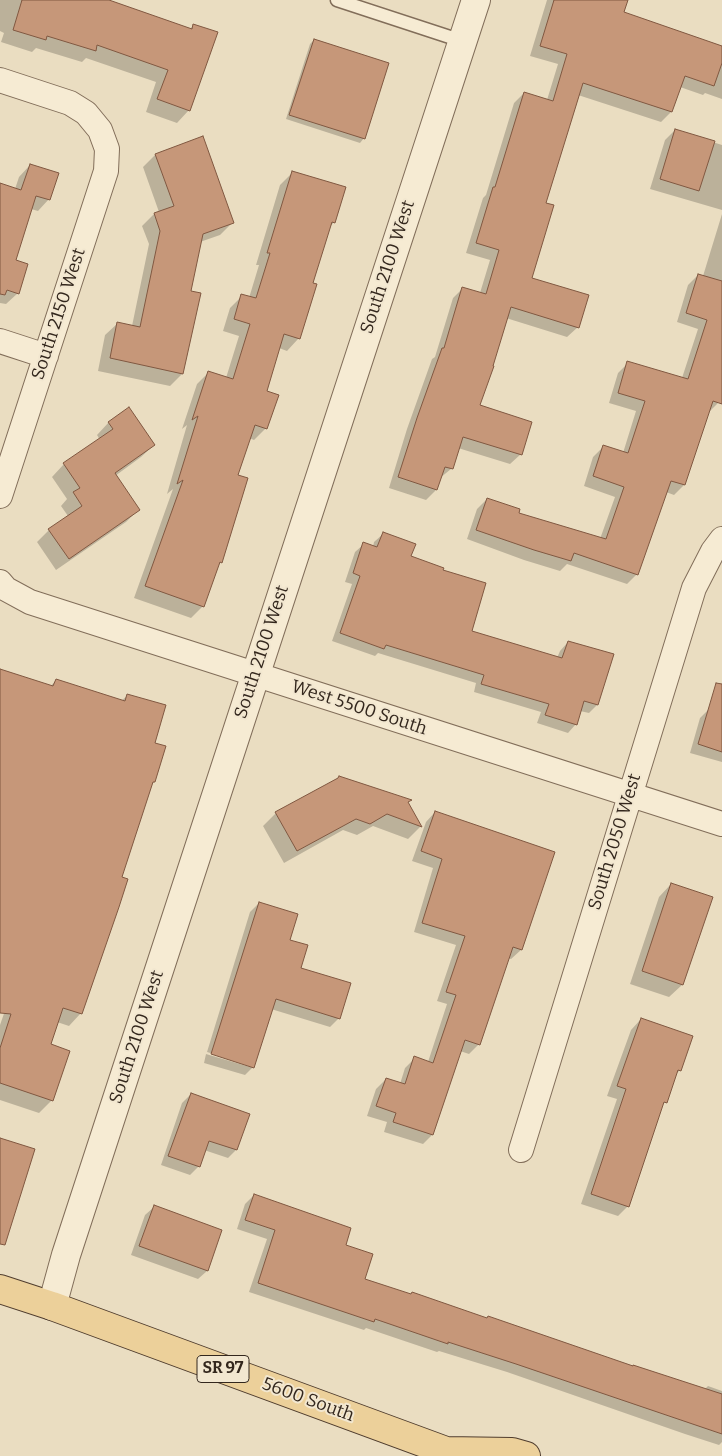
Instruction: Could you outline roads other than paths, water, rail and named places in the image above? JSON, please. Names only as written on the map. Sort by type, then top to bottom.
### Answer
[{"type":"main road","name":"5600 South","points":[[0,1289],[52,1306],[448,1453],[516,1455]]},
{"type":"street","name":"South 2100 West","points":[[52,1306],[66,1254],[476,0]]},
{"type":"street","name":"South 2150 West","points":[[0,80],[70,103],[86,113],[100,130],[107,149],[106,171],[0,496]]},
{"type":"street","points":[[0,341],[46,356]]},
{"type":"street","name":"South 2050 West","points":[[521,1150],[694,588],[713,551],[722,539]]},
{"type":"street","name":"West 5500 South","points":[[0,582],[6,589],[30,602],[722,824]]},
{"type":"lane","points":[[337,0],[462,41]]}]
